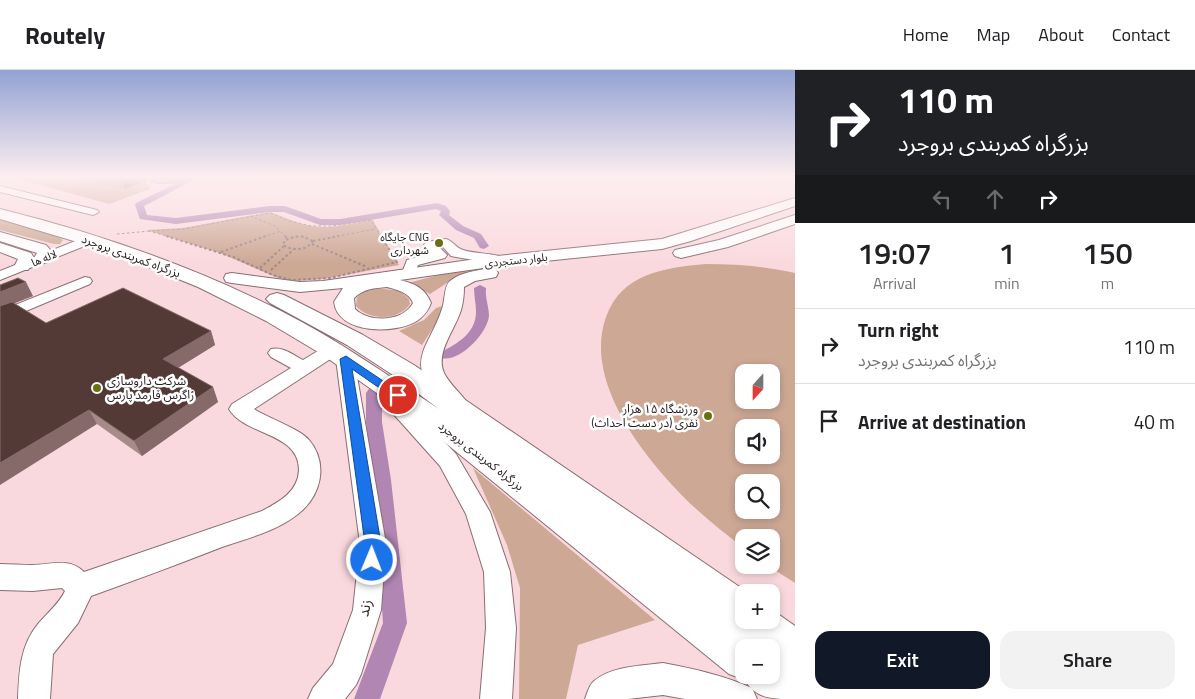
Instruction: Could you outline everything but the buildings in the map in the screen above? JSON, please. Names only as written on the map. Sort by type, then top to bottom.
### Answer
[{"type":"highway","name":"بزرگراه کمربندی بروجرد","points":[[32,205],[94,233],[120,250],[205,284],[274,316],[339,355],[442,425],[735,652]]},
{"type":"highway","name":"بزرگراه کمربندی بروجرد","points":[[0,214],[94,233],[158,249],[232,278],[355,340],[406,371],[460,409],[735,608]]},
{"type":"highway","points":[[764,629],[795,652]]},
{"type":"highway","points":[[776,684],[795,698]]},
{"type":"main road","name":"بلوار دستجردی","points":[[232,278],[300,287],[504,260],[677,241],[785,205]]},
{"type":"main road","name":"بلوار دستجردی","points":[[387,282],[368,284],[353,289],[342,302],[343,309],[348,315],[358,320],[384,325],[409,319],[422,306],[470,277],[700,250],[795,219]]},
{"type":"main road","points":[[0,236],[42,248],[45,253],[42,259]]},
{"type":"main road","points":[[0,246],[25,256],[26,259],[22,267]]},
{"type":"main road","points":[[387,282],[408,273]]},
{"type":"main road","points":[[387,282],[399,284],[417,293],[422,299],[422,306]]},
{"type":"main road","points":[[455,285],[457,297],[454,308],[431,352],[431,365],[437,382],[460,409]]},
{"type":"street","points":[[37,208],[44,205]]},
{"type":"street","points":[[66,205],[93,212],[94,233]]},
{"type":"street","name":"لاله ها","points":[[0,276],[42,259],[94,233]]},
{"type":"street","points":[[408,273],[412,263],[440,255],[430,244],[446,242],[456,253],[504,260]]},
{"type":"street","points":[[0,317],[85,281]]},
{"type":"street","points":[[277,354],[304,368]]},
{"type":"street","points":[[34,699],[38,652],[42,643],[71,609],[80,587],[270,519],[299,498],[307,485],[309,473],[309,459],[305,449],[295,439],[269,428],[239,409],[304,368],[339,355]]},
{"type":"street","name":"زند","points":[[324,699],[345,674],[367,610],[373,544],[339,355]]},
{"type":"street","points":[[369,375],[448,460],[478,512],[497,572],[500,628],[496,699]]},
{"type":"street","points":[[0,577],[33,578],[63,575],[69,576],[80,587]]},
{"type":"street","points":[[601,699],[604,693],[620,684],[663,679],[710,688],[741,699]]},
{"type":"path","points":[[94,233],[184,229],[270,213],[292,222],[318,227],[340,226],[371,220],[397,262],[343,275],[292,280],[280,278],[221,252],[150,231]]},
{"type":"path","points":[[249,216],[275,226],[287,238]]},
{"type":"path","points":[[284,246],[294,249],[307,247],[313,242],[376,229]]},
{"type":"path","points":[[221,252],[281,231]]},
{"type":"path","points":[[284,246],[283,241],[287,238],[309,237],[313,242],[371,269]]},
{"type":"path","points":[[260,268],[284,246]]},
{"type":"path","points":[[268,272],[294,249]]},
{"type":"shaded area","points":[[270,212],[302,224],[323,227],[339,226],[372,219],[399,265],[323,279],[293,281],[278,278],[220,253],[147,230],[183,228]]},
{"type":"shaded area","points":[[0,219],[53,234],[63,240],[60,244],[54,244],[0,230]]},
{"type":"shaded area","points":[[558,259],[473,270],[453,279],[430,294],[408,283],[465,268]]},
{"type":"shaded area","name":"ورزشگاه ۱۵ هزار نفری (در دست احداث)","points":[[706,264],[739,265],[795,273],[795,583],[780,573],[780,529],[735,529],[735,541],[706,518],[676,489],[640,446],[624,421],[611,395],[603,369],[601,343],[606,317],[613,302],[622,291],[634,282],[660,271]]},
{"type":"shaded area","points":[[376,288],[400,291],[409,299],[410,304],[399,314],[392,316],[384,317],[368,314],[356,306],[357,297]]},
{"type":"shaded area","points":[[442,306],[440,317],[422,345],[399,331],[424,320],[436,308]]},
{"type":"shaded area","points":[[473,468],[655,620],[578,645],[566,699],[519,699],[520,588],[507,545]]},
{"type":"waterway","points":[[139,205],[143,217],[176,221],[269,209],[285,209],[320,222],[340,222],[437,206],[443,208],[446,211],[444,215],[456,225],[478,236],[484,246]]},
{"type":"waterway","points":[[446,355],[473,337],[481,323],[480,288]]},
{"type":"waterway","points":[[367,699],[395,623],[382,480],[374,422],[374,393]]},
{"type":"place","name":"جایگاه CNG شهرداری","points":[[439,243]]},
{"type":"place","name":"شرکت داروسازی زاگرس فارمد پارس","points":[[97,388]]},
{"type":"place","name":"ورزشگاه ۱۵ هزار نفری (در دست احداث)","points":[[708,416]]},
{"type":"route","points":[[372,560],[373,544],[346,359],[398,395]]}]
